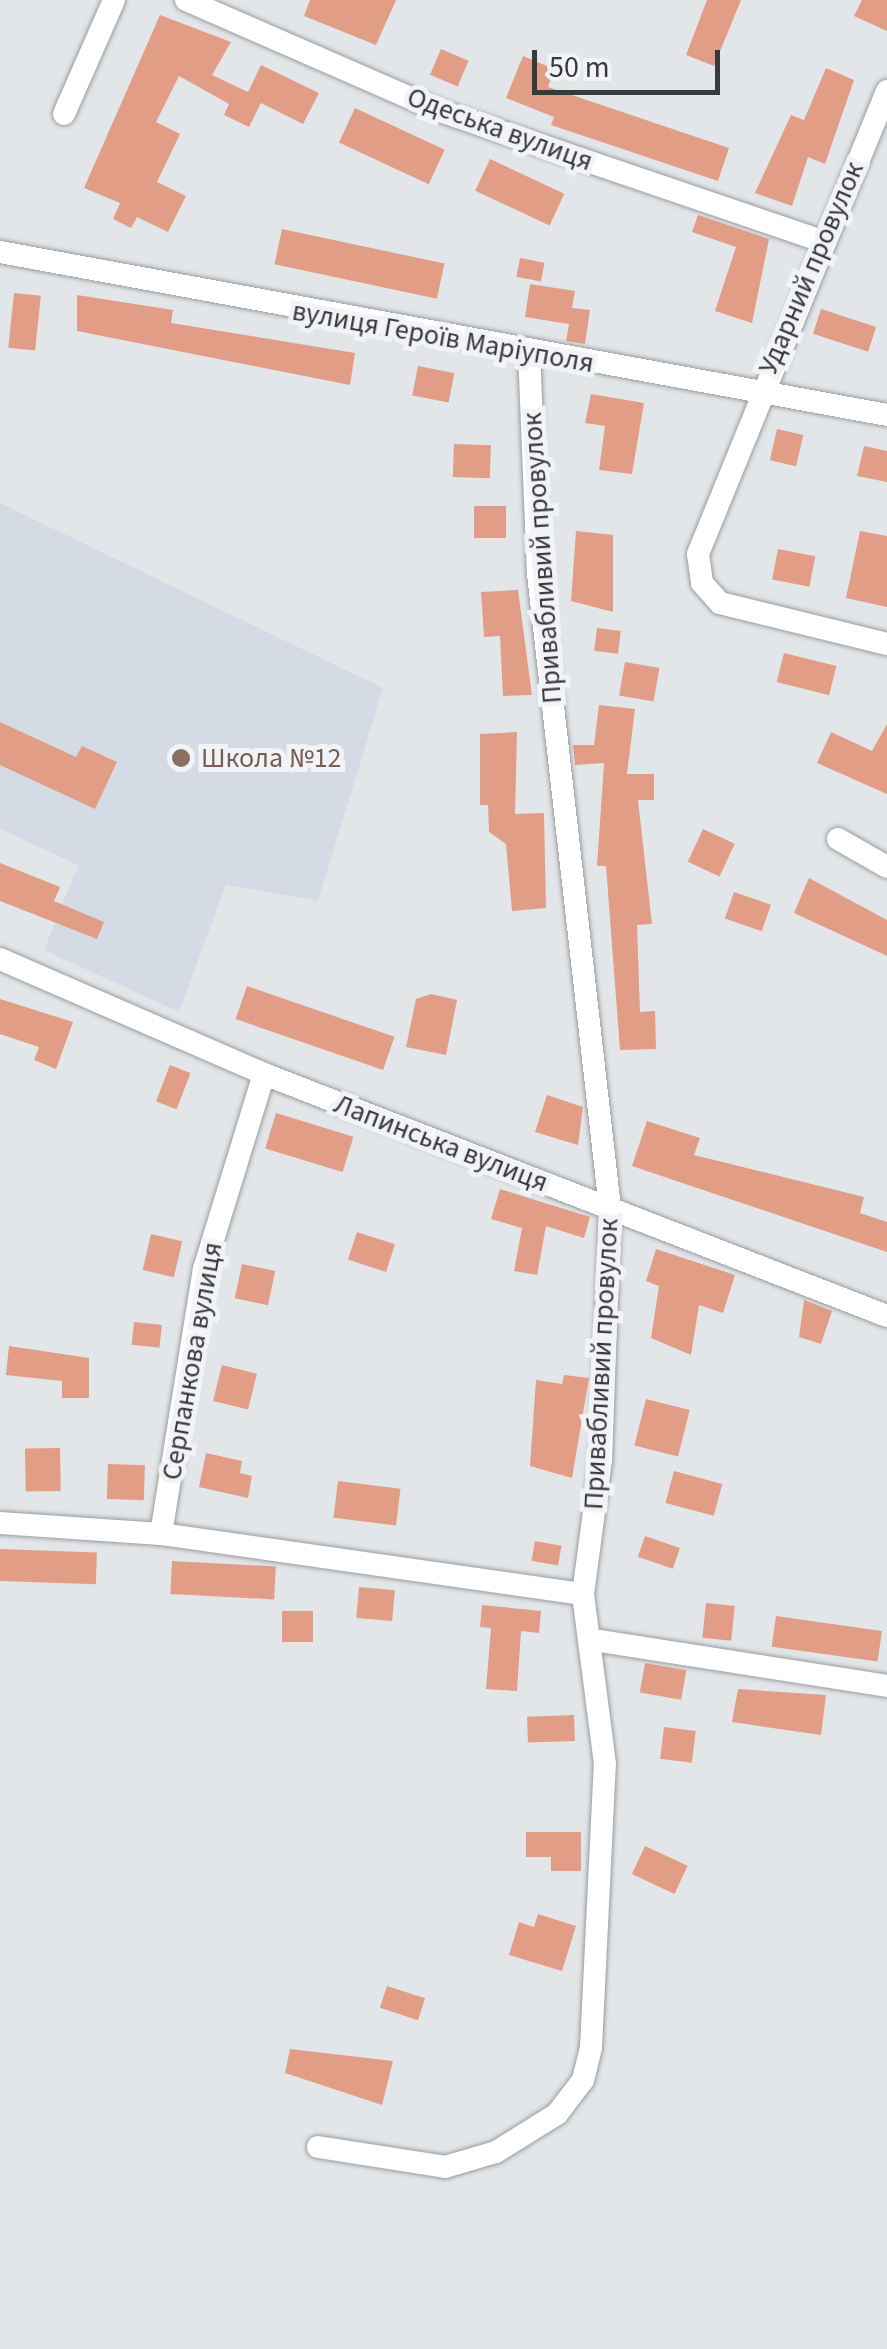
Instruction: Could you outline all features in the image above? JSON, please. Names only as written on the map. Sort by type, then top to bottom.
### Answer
[{"type":"street","points":[[64,114],[114,0]]},
{"type":"street","name":"Одеська вулиця","points":[[186,0],[440,112],[820,240]]},
{"type":"street","name":"Ударний провулок","points":[[887,91],[820,240],[698,554],[702,583],[720,603],[887,644]]},
{"type":"street","name":"вулиця Героїв Маріуполя","points":[[0,252],[887,415]]},
{"type":"street","name":"Привабливий провулок","points":[[318,2147],[445,2167],[526,2135],[583,2080],[606,1830],[594,1640],[583,1594],[601,1458],[610,1208],[538,574],[529,352]]},
{"type":"street","points":[[838,839],[887,868]]},
{"type":"street","name":"Лапинська вулиця","points":[[0,959],[264,1074],[887,1316]]},
{"type":"street","name":"Серпанкова вулиця","points":[[161,1534],[204,1269],[264,1074]]},
{"type":"street","points":[[0,1523],[161,1534],[583,1594]]},
{"type":"street","points":[[594,1640],[887,1686]]},
{"type":"shaded area","name":"Школа №12","points":[[0,503],[383,688],[318,901],[226,885],[179,1012],[44,950],[78,865],[0,829]]},
{"type":"building","points":[[310,0],[396,0],[376,45],[304,16]]},
{"type":"building","points":[[707,0],[741,0],[714,66],[686,55]]},
{"type":"building","points":[[862,0],[887,0],[887,31],[854,16]]},
{"type":"building","points":[[160,15],[231,42],[212,75],[248,92],[261,65],[319,93],[303,124],[261,103],[249,127],[224,115],[229,104],[179,76],[156,122],[180,134],[157,182],[186,196],[168,232],[137,217],[131,228],[113,219],[120,203],[84,188]]},
{"type":"building","points":[[441,49],[469,61],[458,86],[430,75]]},
{"type":"building","points":[[523,56],[554,69],[548,87],[729,148],[718,181],[551,125],[554,117],[506,98]]},
{"type":"building","points":[[826,68],[854,80],[825,164],[808,157],[792,206],[755,193],[791,115],[804,120]]},
{"type":"building","points":[[355,108],[445,150],[429,184],[339,142]]},
{"type":"building","points":[[490,159],[564,194],[550,225],[475,191]]},
{"type":"building","points":[[698,215],[769,239],[752,323],[715,311],[736,247],[692,232]]},
{"type":"building","points":[[282,229],[444,264],[437,299],[275,264]]},
{"type":"building","points":[[520,258],[545,263],[541,281],[516,277]]},
{"type":"building","points":[[530,284],[575,291],[572,308],[590,310],[585,344],[566,341],[569,324],[525,317]]},
{"type":"building","points":[[14,293],[41,296],[35,351],[8,348]]},
{"type":"building","points":[[77,295],[173,310],[171,323],[355,353],[350,385],[77,331]]},
{"type":"building","points":[[821,309],[876,327],[868,352],[813,334]]},
{"type":"building","points":[[418,366],[454,373],[449,403],[412,395]]},
{"type":"building","points":[[591,394],[644,403],[632,474],[599,470],[605,426],[585,423]]},
{"type":"building","points":[[777,429],[803,435],[796,466],[770,460]]},
{"type":"building","points":[[454,444],[491,445],[490,478],[453,477]]},
{"type":"building","points":[[864,446],[887,451],[887,482],[857,476]]},
{"type":"building","points":[[474,506],[506,506],[506,538],[474,538]]},
{"type":"building","points":[[576,531],[613,535],[613,612],[571,601]]},
{"type":"building","points":[[860,531],[887,536],[887,607],[846,598]]},
{"type":"building","points":[[778,549],[815,556],[809,587],[772,579]]},
{"type":"building","points":[[518,590],[532,695],[503,696],[500,636],[484,637],[481,592]]},
{"type":"building","points":[[597,628],[621,631],[618,654],[594,651]]},
{"type":"building","points":[[784,653],[836,666],[829,695],[777,682]]},
{"type":"building","points":[[625,662],[659,668],[654,702],[619,695]]},
{"type":"building","points":[[599,705],[635,709],[627,774],[654,774],[654,800],[638,800],[652,924],[637,925],[640,1012],[655,1011],[656,1049],[620,1050],[606,866],[597,866],[604,763],[575,765],[573,745],[594,745]]},
{"type":"building","points":[[0,722],[76,757],[82,746],[117,762],[95,809],[0,765]]},
{"type":"building","points":[[887,724],[887,794],[817,763],[831,732],[872,751]]},
{"type":"building","points":[[517,732],[515,814],[544,813],[546,908],[512,911],[506,844],[489,832],[488,805],[480,805],[480,734]]},
{"type":"building","points":[[703,829],[735,844],[720,876],[688,862]]},
{"type":"building","points":[[0,863],[60,887],[54,901],[104,922],[97,939],[0,901]]},
{"type":"building","points":[[809,878],[887,920],[887,956],[794,913]]},
{"type":"building","points":[[734,892],[771,905],[762,931],[725,918]]},
{"type":"building","points":[[247,986],[395,1037],[383,1070],[236,1019]]},
{"type":"building","points":[[431,994],[457,1000],[446,1055],[406,1047],[416,999]]},
{"type":"building","points":[[0,999],[73,1022],[56,1069],[34,1060],[39,1047],[0,1034]]},
{"type":"building","points":[[170,1065],[191,1073],[177,1109],[156,1101]]},
{"type":"building","points":[[547,1095],[583,1107],[578,1145],[535,1132]]},
{"type":"building","points":[[276,1113],[353,1137],[343,1172],[265,1148]]},
{"type":"building","points":[[647,1121],[700,1138],[694,1155],[864,1197],[860,1213],[887,1222],[887,1252],[632,1166]]},
{"type":"building","points":[[500,1189],[590,1217],[584,1238],[546,1226],[537,1275],[514,1271],[522,1228],[491,1219]]},
{"type":"building","points":[[357,1232],[395,1244],[386,1272],[348,1260]]},
{"type":"building","points":[[151,1234],[182,1241],[174,1277],[143,1270]]},
{"type":"building","points":[[656,1249],[735,1275],[723,1313],[699,1305],[691,1355],[651,1338],[659,1286],[646,1281]]},
{"type":"building","points":[[242,1264],[275,1271],[268,1305],[235,1298]]},
{"type":"building","points":[[804,1300],[832,1311],[821,1344],[799,1337]]},
{"type":"building","points":[[134,1322],[162,1325],[159,1348],[132,1345]]},
{"type":"building","points":[[9,1346],[89,1358],[89,1398],[62,1398],[62,1381],[6,1375]]},
{"type":"building","points":[[222,1365],[257,1374],[248,1410],[213,1401]]},
{"type":"building","points":[[564,1375],[589,1378],[572,1478],[530,1466],[536,1380],[562,1384]]},
{"type":"building","points":[[646,1399],[690,1410],[678,1456],[634,1446]]},
{"type":"building","points":[[60,1448],[61,1491],[26,1492],[25,1449]]},
{"type":"building","points":[[206,1453],[242,1461],[240,1473],[252,1476],[248,1498],[199,1487]]},
{"type":"building","points":[[108,1464],[145,1465],[144,1500],[107,1499]]},
{"type":"building","points":[[674,1471],[722,1484],[714,1516],[665,1503]]},
{"type":"building","points":[[338,1481],[401,1489],[396,1525],[333,1518]]},
{"type":"building","points":[[645,1536],[680,1548],[673,1569],[638,1557]]},
{"type":"building","points":[[535,1541],[562,1546],[558,1565],[532,1561]]},
{"type":"building","points":[[0,1549],[97,1552],[96,1584],[0,1581]]},
{"type":"building","points":[[172,1561],[276,1566],[274,1599],[170,1594]]},
{"type":"building","points":[[359,1587],[395,1590],[392,1621],[356,1618]]},
{"type":"building","points":[[706,1603],[735,1606],[731,1641],[702,1638]]},
{"type":"building","points":[[482,1605],[541,1611],[539,1633],[521,1631],[517,1691],[486,1689],[491,1628],[480,1627]]},
{"type":"building","points":[[282,1611],[313,1611],[313,1642],[282,1642]]},
{"type":"building","points":[[776,1616],[882,1631],[878,1662],[772,1647]]},
{"type":"building","points":[[645,1663],[686,1670],[681,1700],[640,1693]]},
{"type":"building","points":[[738,1689],[826,1695],[821,1735],[732,1722]]},
{"type":"building","points":[[574,1715],[575,1741],[528,1743],[527,1717]]},
{"type":"building","points":[[664,1727],[696,1731],[692,1763],[660,1759]]},
{"type":"building","points":[[526,1832],[581,1832],[581,1871],[551,1871],[551,1857],[526,1857]]},
{"type":"building","points":[[645,1846],[688,1866],[674,1894],[632,1874]]},
{"type":"building","points":[[538,1914],[576,1926],[562,1971],[509,1955],[519,1922],[534,1927]]},
{"type":"building","points":[[387,1986],[425,1998],[418,2020],[380,2008]]},
{"type":"building","points":[[290,2049],[393,2061],[382,2105],[285,2073]]},
{"type":"place","name":"Школа №12","points":[[181,758]]}]
